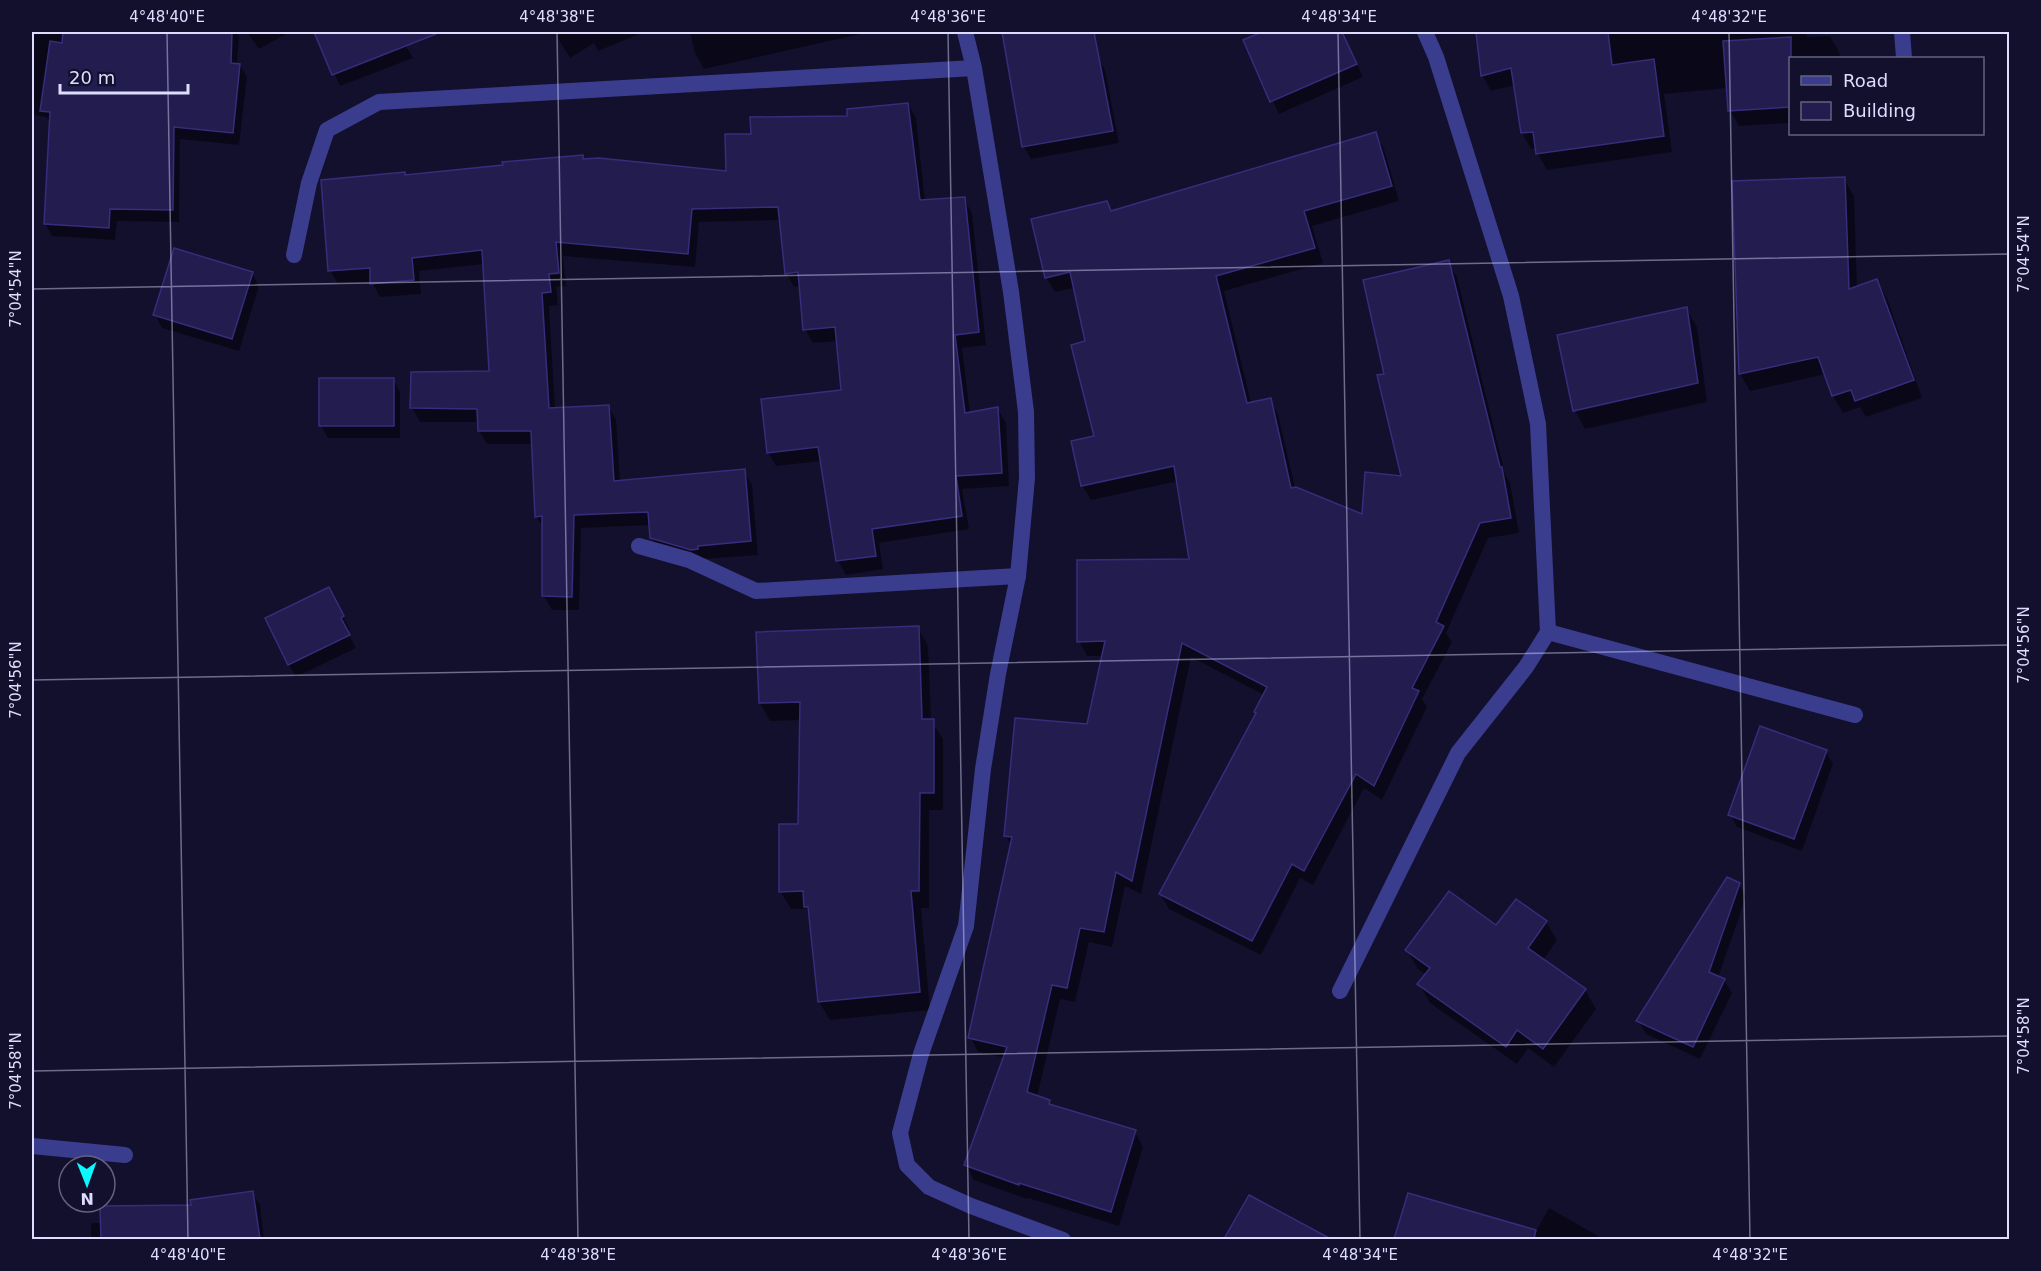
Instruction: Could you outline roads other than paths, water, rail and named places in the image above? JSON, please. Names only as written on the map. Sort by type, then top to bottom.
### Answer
[{"type":"street","points":[[965,32],[974,68],[1011,292],[1026,412],[1027,478],[1018,576],[998,674],[983,769],[966,926],[921,1054],[900,1133],[907,1165],[929,1188],[970,1206],[1063,1239]]},
{"type":"street","points":[[1340,991],[1458,753],[1526,667],[1548,632],[1538,424],[1511,296],[1436,57],[1425,32]]},
{"type":"street","points":[[1902,32],[1904,57]]},
{"type":"street","points":[[294,255],[309,183],[327,130],[379,102],[974,68]]},
{"type":"street","points":[[639,546],[688,560],[756,591],[1018,576]]},
{"type":"street","points":[[1548,632],[1855,715]]},
{"type":"street","points":[[32,1146],[125,1155]]}]
